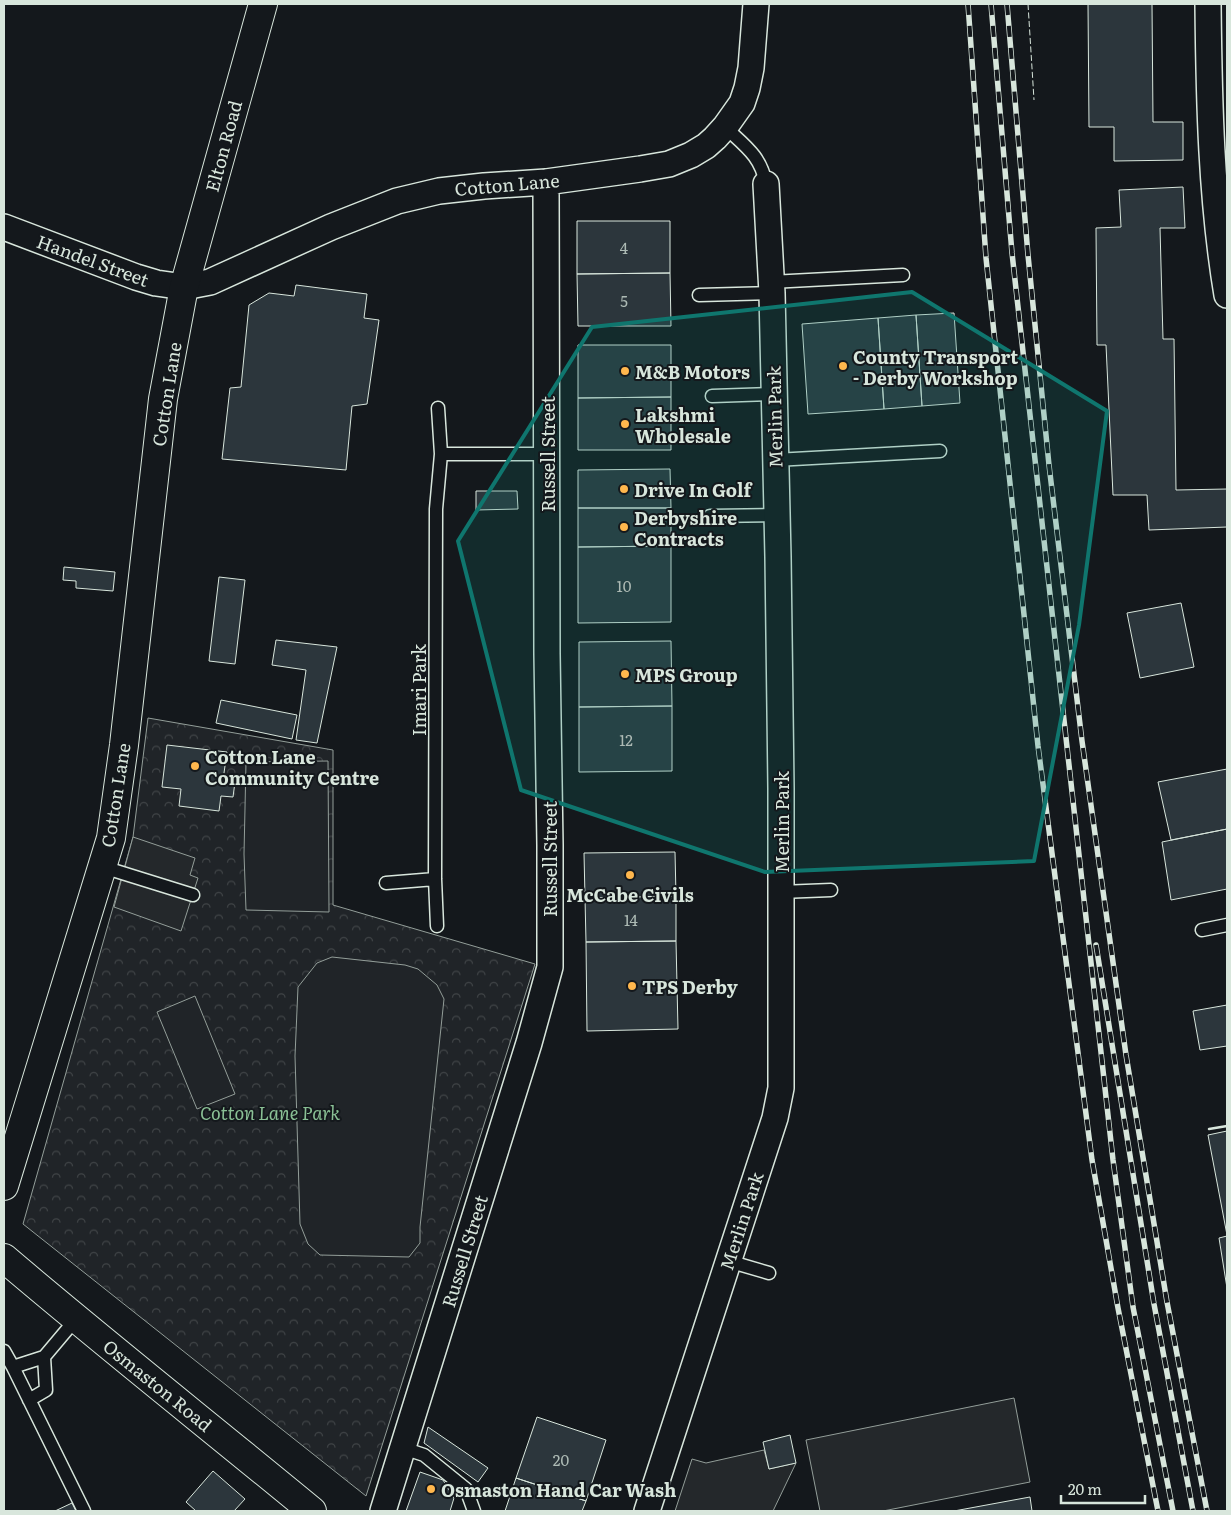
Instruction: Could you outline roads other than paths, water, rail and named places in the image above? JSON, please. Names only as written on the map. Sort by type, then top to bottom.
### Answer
[{"type":"street","name":"Elton Road","points":[[184,288],[262,4]]},
{"type":"street","name":"Cotton Lane","points":[[4,1186],[103,867],[114,819],[163,399],[184,288],[210,282],[331,227],[397,201],[440,190],[546,182],[669,164],[691,155],[706,146],[725,127],[742,103],[751,68],[756,4]]},
{"type":"street","points":[[1208,4],[1209,98],[1223,234],[1227,295]]},
{"type":"street","name":"Russell Street","points":[[383,1511],[529,1043],[550,967],[546,182]]},
{"type":"street","name":"Merlin Park","points":[[647,1511],[775,1118],[781,1088],[781,788],[776,460],[772,288],[766,184]]},
{"type":"street","name":"Handel Street","points":[[4,227],[136,277],[184,288]]},
{"type":"street","name":"Osmaston Road","points":[[4,1258],[76,1320],[312,1511]]},
{"type":"lane","name":"Merlin Park","points":[[725,127],[757,158],[766,184]]},
{"type":"lane","points":[[699,294],[903,275]]},
{"type":"lane","points":[[712,396],[774,394]]},
{"type":"lane","name":"Imari Park","points":[[437,926],[436,508],[441,454],[438,408]]},
{"type":"lane","points":[[776,460],[940,451]]},
{"type":"lane","points":[[441,454],[548,454]]},
{"type":"lane","points":[[710,516],[776,515]]},
{"type":"lane","points":[[103,867],[192,896]]},
{"type":"lane","points":[[386,883],[436,878]]},
{"type":"lane","points":[[781,892],[831,890]]},
{"type":"lane","points":[[1202,930],[1227,925]]},
{"type":"lane","points":[[728,1261],[770,1273]]},
{"type":"lane","points":[[13,1367],[44,1357],[76,1320]]},
{"type":"lane","points":[[4,1351],[84,1511]]},
{"type":"lane","points":[[29,1400],[46,1390],[44,1357]]},
{"type":"lane","points":[[403,1448],[424,1455],[466,1489],[474,1511]]},
{"type":"railway","points":[[968,4],[986,258],[1038,746],[1092,1160],[1118,1308],[1158,1511]]},
{"type":"railway","points":[[991,4],[1012,253],[1113,1160],[1133,1307],[1173,1511]]},
{"type":"railway","points":[[1007,4],[1028,255],[1049,465],[1082,741],[1126,1055],[1167,1302],[1207,1511]]},
{"type":"railway","points":[[1096,945],[1154,1304],[1193,1511]]},
{"type":"place","name":"County Transport - Derby Workshop","points":[[843,366]]},
{"type":"place","name":"M&B Motors","points":[[625,371]]},
{"type":"place","name":"Lakshmi Wholesale","points":[[625,424]]},
{"type":"place","name":"Drive In Golf","points":[[624,489]]},
{"type":"place","name":"Derbyshire Contracts","points":[[624,527]]},
{"type":"place","name":"MPS Group","points":[[625,674]]},
{"type":"place","name":"Cotton Lane Community Centre","points":[[195,766]]},
{"type":"place","name":"McCabe Civils","points":[[630,875]]},
{"type":"place","name":"TPS Derby","points":[[632,986]]},
{"type":"place","name":"Osmaston Hand Car Wash","points":[[431,1489]]},
{"type":"park label","name":"Cotton Lane Park","points":[[270,1112]]}]
